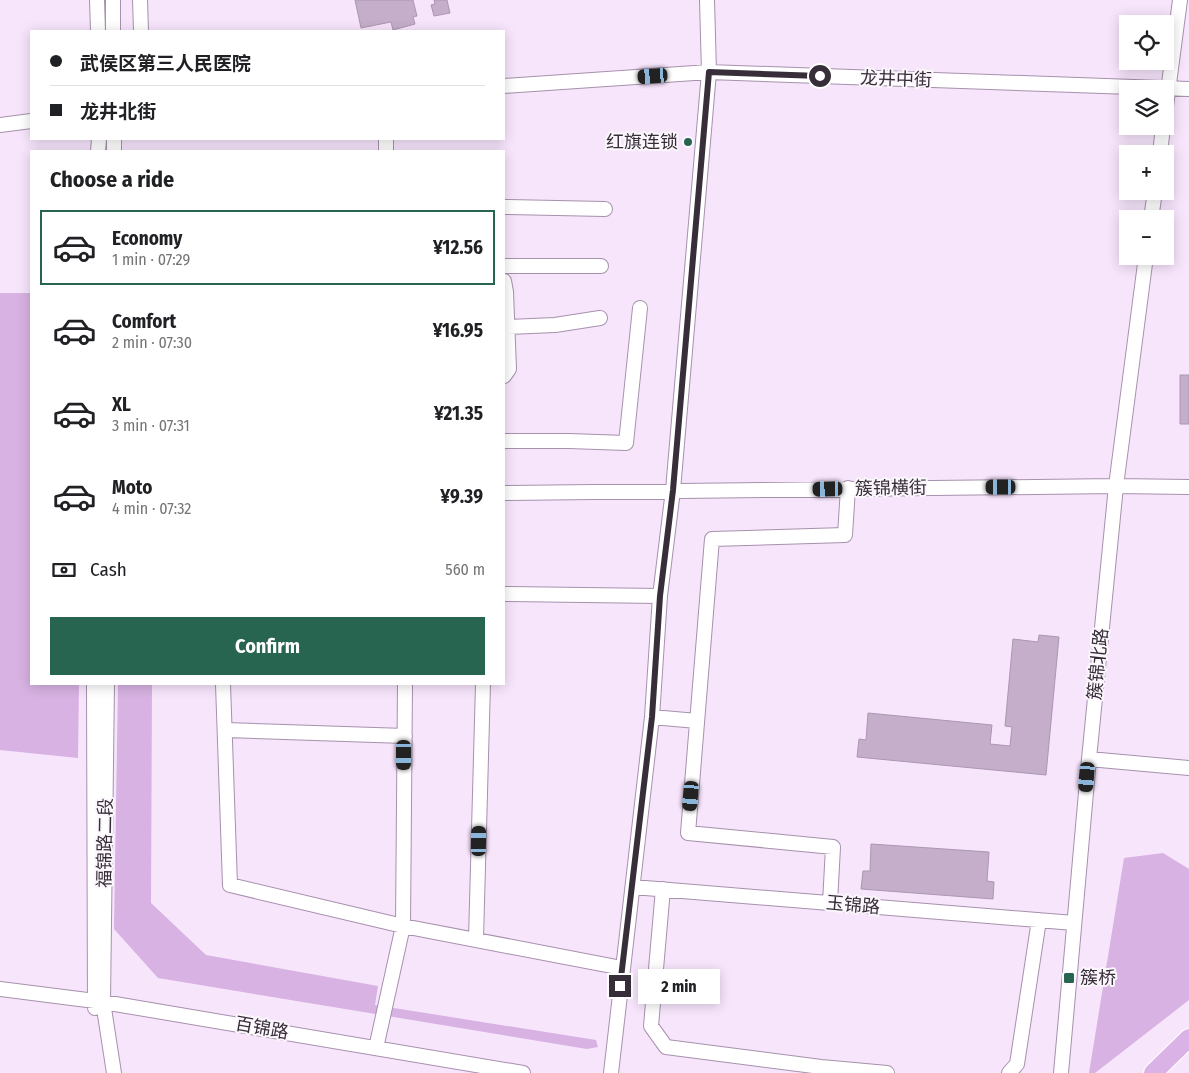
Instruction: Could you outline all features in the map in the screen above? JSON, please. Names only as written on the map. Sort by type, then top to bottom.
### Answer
[{"type":"main road","points":[[1153,1073],[1189,1038]]},
{"type":"street","points":[[97,0],[98,30]]},
{"type":"street","points":[[113,0],[113,30]]},
{"type":"street","points":[[140,0],[141,30]]},
{"type":"street","points":[[611,1073],[652,717],[660,596],[673,490],[709,72],[706,0]]},
{"type":"street","points":[[1169,80],[1180,0]]},
{"type":"street","name":"龙井中街","points":[[505,86],[709,72],[1119,86]]},
{"type":"street","name":"龙井中街","points":[[1174,89],[1189,90]]},
{"type":"street","points":[[0,125],[30,121]]},
{"type":"street","points":[[505,207],[605,210]]},
{"type":"street","name":"簇锦北路","points":[[1061,1073],[1089,758],[1116,486],[1145,265]]},
{"type":"street","points":[[505,266],[601,266]]},
{"type":"street","points":[[505,286],[509,369],[505,375]]},
{"type":"street","points":[[505,441],[626,443],[640,308]]},
{"type":"street","points":[[508,327],[554,325],[600,318]]},
{"type":"street","name":"簇锦横街","points":[[505,493],[848,488],[1189,487]]},
{"type":"street","points":[[830,903],[832,848],[688,833],[712,539],[845,535],[848,488]]},
{"type":"street","points":[[505,594],[660,596]]},
{"type":"street","name":"福锦路二段","points":[[94,685],[98,1001]]},
{"type":"street","name":"福锦路二段","points":[[98,1001],[107,685]]},
{"type":"street","points":[[223,685],[230,885],[403,926],[622,968]]},
{"type":"street","points":[[376,1048],[403,926],[405,685]]},
{"type":"street","points":[[476,939],[483,685]]},
{"type":"street","points":[[652,717],[697,722]]},
{"type":"street","points":[[225,730],[405,736]]},
{"type":"street","points":[[1089,758],[1189,768]]},
{"type":"street","name":"玉锦路","points":[[633,886],[1074,923]]},
{"type":"street","points":[[663,889],[651,1026],[666,1047],[839,1071],[887,1073]]},
{"type":"street","points":[[1009,1073],[1017,1064],[1039,920]]},
{"type":"street","name":"百锦路","points":[[0,989],[98,1001],[523,1073]]},
{"type":"street","points":[[98,1001],[105,1073]]},
{"type":"street","points":[[98,1001],[114,1073]]},
{"type":"shaded area","points":[[0,293],[30,293],[30,685],[79,685],[78,758],[0,750]]},
{"type":"shaded area","points":[[118,685],[152,685],[151,903],[206,955],[378,986],[375,1005],[596,1040],[598,1047],[587,1049],[158,978],[114,929]]},
{"type":"shaded area","points":[[1163,853],[1189,869],[1189,1000],[1095,1073],[1089,1073],[1124,858]]},
{"type":"building","points":[[355,0],[413,0],[417,16],[413,17],[415,24],[393,30],[391,22],[361,28]]},
{"type":"building","points":[[434,0],[447,0],[450,13],[434,16],[431,5],[435,4]]},
{"type":"building","points":[[1180,375],[1189,375],[1189,424],[1180,424]]},
{"type":"building","points":[[1039,635],[1059,637],[1046,775],[857,757],[859,739],[866,740],[868,713],[992,725],[990,744],[1010,746],[1012,727],[1005,726],[1013,639],[1038,642]]},
{"type":"building","points":[[871,844],[989,852],[987,881],[994,882],[993,899],[861,889],[863,871],[870,871]]},
{"type":"place","name":"红旗连锁","points":[[688,142]]},
{"type":"place","name":"簇桥","points":[[1069,978]]},
{"type":"route","points":[[620,986],[652,717],[660,596],[673,490],[709,72],[820,76]]}]
